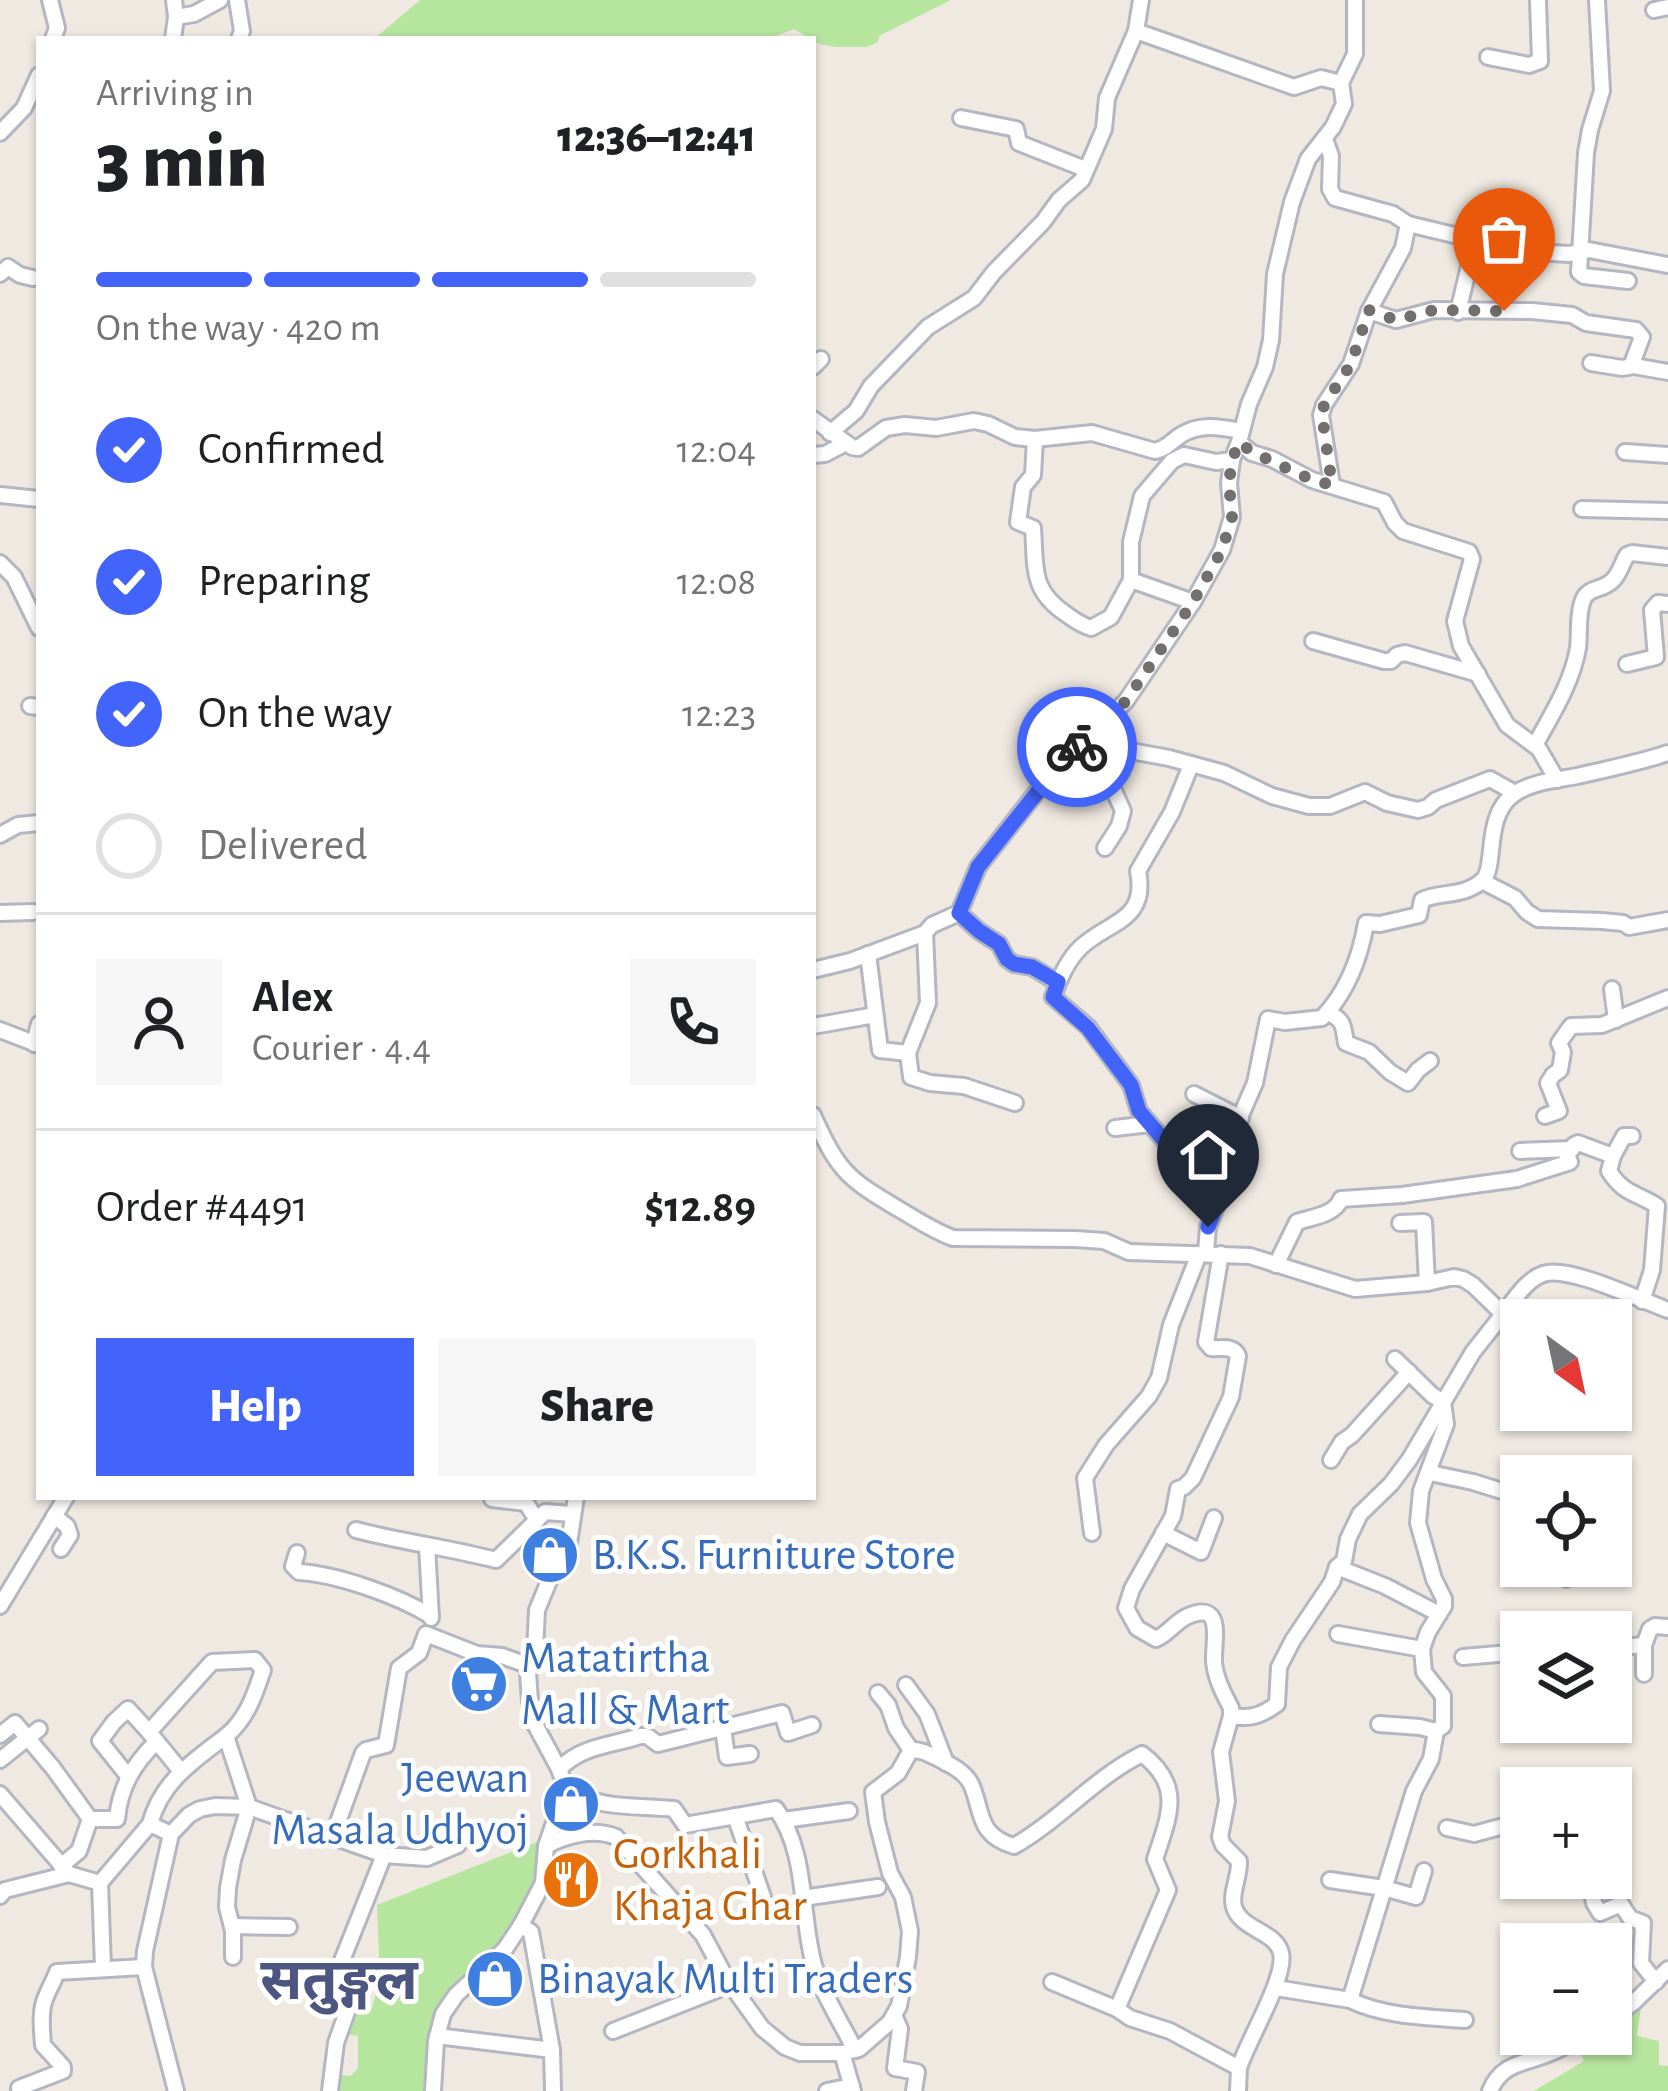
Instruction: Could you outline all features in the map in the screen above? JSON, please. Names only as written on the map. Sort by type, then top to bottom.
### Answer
[{"type":"street","points":[[50,0],[57,28],[54,36]]},
{"type":"street","points":[[175,8],[194,14],[220,0]]},
{"type":"street","points":[[237,0],[240,36]]},
{"type":"street","points":[[830,433],[856,411],[871,386],[928,327],[974,298],[1082,180],[1104,129],[1107,98],[1136,31],[1141,0]]},
{"type":"street","points":[[816,969],[925,933],[959,913],[978,867],[1058,766],[1126,701],[1222,550],[1232,517],[1232,460],[1265,367],[1276,274],[1292,202],[1308,158],[1324,141],[1343,104],[1341,83],[1355,54],[1355,0]]},
{"type":"street","points":[[1487,57],[1538,64],[1538,0]]},
{"type":"street","points":[[1597,0],[1602,92],[1586,152],[1580,274],[1628,281]]},
{"type":"street","points":[[1136,31],[1294,86],[1321,78],[1341,83]]},
{"type":"street","points":[[0,133],[32,112]]},
{"type":"street","points":[[961,118],[1016,129],[1019,143],[1085,169]]},
{"type":"street","points":[[1324,141],[1331,157],[1330,189],[1335,198],[1393,214],[1408,224],[1521,251],[1581,251],[1667,265]]},
{"type":"street","points":[[1332,485],[1324,405],[1351,364],[1369,310],[1403,248],[1408,224]]},
{"type":"street","points":[[1458,312],[1469,266],[1494,267]]},
{"type":"street","points":[[0,274],[8,267],[33,278]]},
{"type":"street","points":[[1369,310],[1396,320],[1434,310],[1573,315],[1586,323],[1636,330],[1642,337],[1634,366]]},
{"type":"street","points":[[1591,363],[1668,372]]},
{"type":"street","points":[[816,421],[858,448],[893,426],[936,428],[974,421],[1015,436],[1035,439],[1093,433],[1155,451],[1195,429],[1216,426],[1240,437],[1252,452],[1312,480],[1384,502],[1403,531],[1469,552],[1472,559],[1455,621],[1461,646],[1507,725],[1535,745],[1557,780]]},
{"type":"street","points":[[1035,439],[1033,475],[1023,487],[1018,522],[1033,528],[1036,571],[1047,601],[1091,628],[1111,617],[1131,580],[1131,542],[1142,496],[1172,461],[1184,455],[1216,462],[1232,460]]},
{"type":"street","points":[[816,455],[846,443]]},
{"type":"street","points":[[1625,452],[1668,455]]},
{"type":"street","points":[[0,495],[36,499]]},
{"type":"street","points":[[1582,508],[1668,511]]},
{"type":"street","points":[[1535,745],[1570,680],[1586,595],[1608,585],[1627,555],[1668,556]]},
{"type":"street","points":[[0,563],[14,577],[36,622]]},
{"type":"street","points":[[1131,580],[1193,602]]},
{"type":"street","points":[[1627,664],[1656,658],[1652,610],[1658,603],[1668,604]]},
{"type":"street","points":[[1313,641],[1390,662],[1406,653],[1478,674]]},
{"type":"street","points":[[1087,738],[1224,773],[1272,796],[1309,806],[1330,806],[1365,792],[1418,810],[1490,779],[1515,793]]},
{"type":"street","points":[[1105,848],[1123,811],[1111,784],[1120,749]]},
{"type":"street","points":[[1214,1177],[1255,1083],[1268,1019],[1316,1020],[1328,1013],[1349,980],[1366,923],[1419,915],[1422,900],[1453,896],[1482,880],[1498,812],[1515,793],[1668,753]]},
{"type":"street","points":[[1191,765],[1172,812],[1138,871],[1142,889],[1137,903],[1126,917],[1078,950],[1053,997],[1088,1028],[1131,1085],[1139,1111],[1150,1124],[1181,1156],[1210,1169],[1214,1177],[1218,1202],[1208,1227],[1206,1342],[1210,1348],[1236,1351],[1232,1397],[1193,1478],[1178,1489],[1173,1516],[1126,1607],[1137,1628],[1156,1639],[1182,1618],[1202,1612],[1211,1616],[1216,1627],[1214,1665],[1231,1708],[1221,1752],[1227,1804],[1220,1838],[1239,1861],[1233,1900],[1236,1912],[1281,1950],[1276,1988],[1239,2068],[1238,2091]]},
{"type":"street","points":[[0,835],[18,825],[36,823]]},
{"type":"street","points":[[1482,880],[1515,898],[1538,919],[1603,921],[1629,927],[1668,920]]},
{"type":"street","points":[[0,913],[33,912]]},
{"type":"street","points":[[959,913],[999,944],[1014,964],[1032,967],[1058,982]]},
{"type":"street","points":[[925,933],[928,1003],[908,1053],[911,1076],[964,1086],[1015,1103]]},
{"type":"street","points":[[868,954],[880,1050],[908,1053]]},
{"type":"street","points":[[1545,1116],[1559,1111],[1548,1083],[1561,1068],[1560,1040],[1571,1026],[1602,1025],[1664,1000],[1668,984]]},
{"type":"street","points":[[1612,989],[1616,1020]]},
{"type":"street","points":[[1328,1013],[1345,1026],[1346,1043],[1369,1052],[1408,1084],[1430,1060]]},
{"type":"street","points":[[816,1025],[874,1015]]},
{"type":"street","points":[[0,1030],[36,1045]]},
{"type":"street","points":[[1194,1094],[1241,1118]]},
{"type":"street","points":[[1181,1156],[1200,1121]]},
{"type":"street","points":[[816,1122],[830,1152],[860,1187],[934,1232],[953,1238],[1076,1239],[1104,1241],[1129,1252],[1250,1256],[1355,1289],[1454,1277],[1463,1279],[1500,1311]]},
{"type":"street","points":[[1115,1128],[1150,1124]]},
{"type":"street","points":[[1632,1136],[1624,1136],[1609,1171],[1634,1196],[1658,1206],[1652,1270],[1642,1301]]},
{"type":"street","points":[[1276,1265],[1297,1222],[1329,1212],[1342,1199],[1517,1179],[1570,1162],[1567,1156],[1578,1143],[1613,1156]]},
{"type":"street","points":[[1520,1150],[1572,1149]]},
{"type":"street","points":[[1400,1223],[1424,1222],[1427,1283]]},
{"type":"street","points":[[1092,1533],[1085,1478],[1106,1445],[1150,1396],[1171,1325],[1208,1254]]},
{"type":"street","points":[[1515,1299],[1546,1272],[1578,1275],[1668,1310]]},
{"type":"street","points":[[1231,1716],[1249,1719],[1277,1704],[1279,1667],[1333,1582],[1360,1514],[1409,1460],[1473,1352],[1500,1318]]},
{"type":"street","points":[[1350,2000],[1414,1791],[1431,1759],[1436,1731],[1443,1726],[1444,1702],[1424,1672],[1422,1649],[1444,1599],[1419,1529],[1421,1491],[1447,1418],[1443,1402],[1395,1359]]},
{"type":"street","points":[[1331,1460],[1342,1442],[1409,1372]]},
{"type":"street","points":[[1430,1473],[1500,1490]]},
{"type":"street","points":[[0,1606],[64,1500]]},
{"type":"street","points":[[506,1500],[526,1503],[537,1520]]},
{"type":"street","points":[[574,1500],[568,1550],[537,1610],[530,1666],[531,1717],[566,1788],[579,1797],[600,1804],[674,1809],[685,1826],[776,1809],[790,1833],[814,1964],[849,2052],[852,2088],[827,2091]]},
{"type":"street","points":[[356,1529],[496,1560],[545,1512],[572,1514]]},
{"type":"street","points":[[54,1516],[70,1535],[62,1550]]},
{"type":"street","points":[[1163,1533],[1202,1552],[1214,1518]]},
{"type":"street","points":[[334,1836],[363,1753],[386,1744],[399,1668],[419,1653],[426,1634],[431,1616],[427,1546]]},
{"type":"street","points":[[297,1552],[293,1566],[298,1572],[376,1591],[431,1616]]},
{"type":"street","points":[[1337,1568],[1439,1614]]},
{"type":"street","points":[[1644,1674],[1644,1645],[1650,1629],[1668,1627]]},
{"type":"street","points":[[426,1634],[476,1654],[502,1656],[530,1666]]},
{"type":"street","points":[[1338,1634],[1422,1649]]},
{"type":"street","points":[[1632,1646],[1644,1645]]},
{"type":"street","points":[[1462,1657],[1500,1654]]},
{"type":"street","points":[[90,1819],[117,1819],[119,1796],[128,1776],[212,1662],[255,1660],[262,1670],[253,1700],[236,1728],[180,1771],[155,1804],[150,1824],[100,1883],[103,1968]]},
{"type":"street","points":[[906,1685],[927,1714],[946,1763]]},
{"type":"street","points":[[878,1694],[911,1750]]},
{"type":"street","points":[[128,1776],[100,1741],[128,1709],[180,1771]]},
{"type":"street","points":[[559,1768],[588,1748],[640,1736],[658,1744],[782,1713],[788,1733],[812,1725]]},
{"type":"street","points":[[0,1735],[14,1723],[33,1734],[90,1819]]},
{"type":"street","points":[[1379,1724],[1436,1731]]},
{"type":"street","points":[[723,1728],[727,1757],[750,1754]]},
{"type":"street","points":[[0,1760],[33,1734]]},
{"type":"street","points":[[226,1736],[249,1807],[228,1888],[232,1957]]},
{"type":"street","points":[[911,1750],[920,1749],[970,1780],[979,1819],[1001,1843],[1014,1846],[1037,1833],[1120,1765],[1142,1754],[1159,1767],[1172,1806],[1155,1858],[1168,1890],[1117,2009]]},
{"type":"street","points":[[546,1846],[576,1834],[616,1837],[703,1936],[762,2028],[785,2048],[800,2053],[849,2052],[872,2039],[899,2006],[910,1931],[903,1897],[890,1873],[873,1792],[898,1772],[911,1750]]},
{"type":"street","points":[[433,2091],[443,2014],[521,1925],[543,1883],[546,1846],[566,1788]]},
{"type":"street","points":[[0,1794],[65,1870],[100,1883]]},
{"type":"street","points":[[176,2091],[144,1967],[171,1834],[189,1815],[215,1806],[249,1807],[384,1856],[427,1858],[458,1845]]},
{"type":"street","points":[[784,1820],[849,1810]]},
{"type":"street","points":[[735,1816],[763,1897]]},
{"type":"street","points":[[2,1890],[65,1870],[79,1851],[90,1819]]},
{"type":"street","points":[[150,1824],[171,1834]]},
{"type":"street","points":[[1447,1828],[1474,1834],[1500,1827]]},
{"type":"street","points":[[330,2091],[336,2043],[362,1972],[341,1964],[384,1856]]},
{"type":"street","points":[[1330,1880],[1416,1897],[1424,1871]]},
{"type":"street","points":[[803,1898],[878,1888]]},
{"type":"street","points":[[1593,1899],[1600,1913],[1621,1904],[1630,1918],[1643,1923],[1641,1963],[1665,1974],[1632,2004]]},
{"type":"street","points":[[521,1925],[531,1932],[553,2050],[553,2091]]},
{"type":"street","points":[[232,1926],[289,1927]]},
{"type":"street","points":[[20,2087],[63,2071],[43,2045],[42,2012],[57,1972],[144,1967]]},
{"type":"street","points":[[613,2031],[722,1988],[726,1978]]},
{"type":"street","points":[[1052,1982],[1170,2031],[1239,2068]]},
{"type":"street","points":[[1276,1988],[1430,2019],[1465,2020]]},
{"type":"street","points":[[894,2015],[900,2029],[896,2068],[916,2072],[914,2091]]},
{"type":"street","points":[[437,2036],[553,2050]]},
{"type":"street","points":[[1490,2091],[1509,2066],[1548,2055]]},
{"type":"green space","points":[[420,0],[951,0],[879,36],[878,42],[867,47],[819,44],[816,36],[794,29],[776,36],[378,36]]},
{"type":"green space","points":[[547,1838],[537,1882],[488,1961],[438,2011],[429,2091],[332,2091],[339,2075],[351,2076],[358,2068],[358,2036],[343,2034],[355,2010],[371,2011],[380,1979],[377,1905]]},
{"type":"green space","points":[[1641,2007],[1637,2036],[1659,2041],[1659,2065],[1668,2066],[1668,2091],[1534,2091],[1584,2061],[1582,2055],[1632,2055],[1632,2012]]},
{"type":"way so far","points":[[1077,747],[1126,701],[1222,550],[1232,517],[1229,483],[1239,442],[1312,480],[1332,485],[1322,424],[1324,405],[1351,364],[1369,310],[1396,320],[1434,310],[1504,311]]},
{"type":"place","name":"B.K.S. Furniture Store","points":[[550,1555]]},
{"type":"place","name":"Matatirtha Mall & Mart","points":[[479,1684]]},
{"type":"place","name":"Jeewan Masala Udhyoj","points":[[571,1804]]},
{"type":"place","name":"Gorkhali Khaja Ghar","points":[[571,1880]]},
{"type":"place","name":"Binayak Multi Traders","points":[[495,1979]]},
{"type":"district","name":"सतुङ्गल","points":[[339,1981]]},
{"type":"route","points":[[1077,747],[978,867],[959,913],[999,944],[1014,964],[1032,967],[1058,982],[1053,997],[1088,1028],[1131,1085],[1139,1111],[1181,1156],[1210,1169],[1218,1202],[1208,1227]]}]
